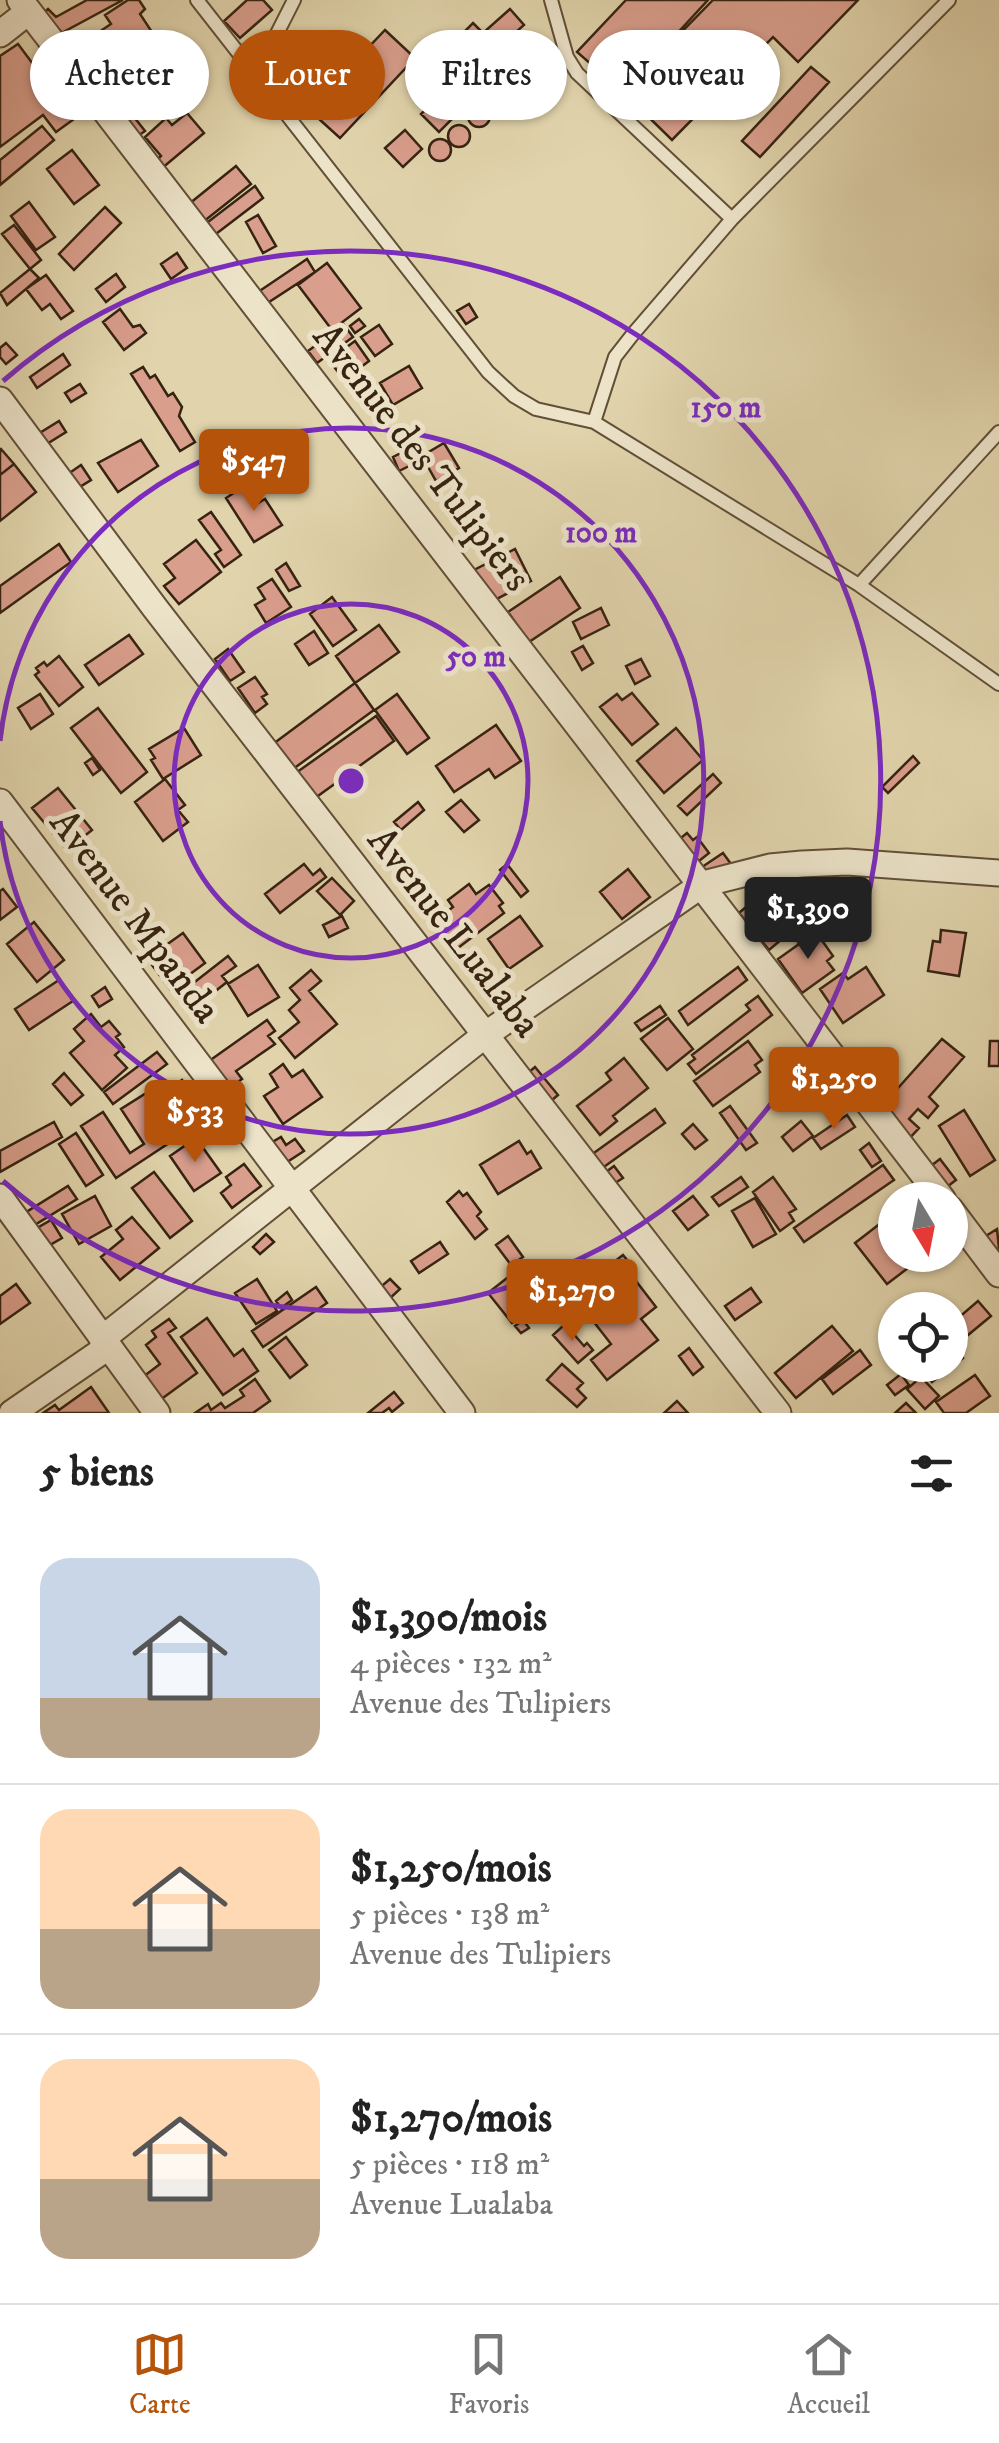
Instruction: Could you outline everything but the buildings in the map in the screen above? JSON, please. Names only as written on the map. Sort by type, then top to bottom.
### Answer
[{"type":"street","points":[[0,34],[24,6]]},
{"type":"street","name":"Avenue des Tulipiers","points":[[24,6],[704,884],[929,1182]]},
{"type":"street","name":"Avenue Lualaba","points":[[0,400],[154,608],[778,1413]]},
{"type":"street","name":"Avenue Mpanda","points":[[0,802],[462,1413]]},
{"type":"street","points":[[12,1413],[105,1343],[291,1188],[484,1036],[704,884],[770,867],[848,862],[999,873]]},
{"type":"street","points":[[0,1197],[158,1413]]},
{"type":"street","points":[[968,1233],[999,1274]]},
{"type":"lane","points":[[197,0],[229,41]]},
{"type":"lane","points":[[279,30],[294,0]]},
{"type":"lane","points":[[550,0],[567,57],[577,74],[732,220]]},
{"type":"lane","points":[[594,422],[615,358],[732,220],[949,0]]},
{"type":"lane","points":[[291,120],[488,372],[514,396],[536,409],[594,422],[860,585],[999,684]]},
{"type":"lane","points":[[860,585],[999,432]]}]
